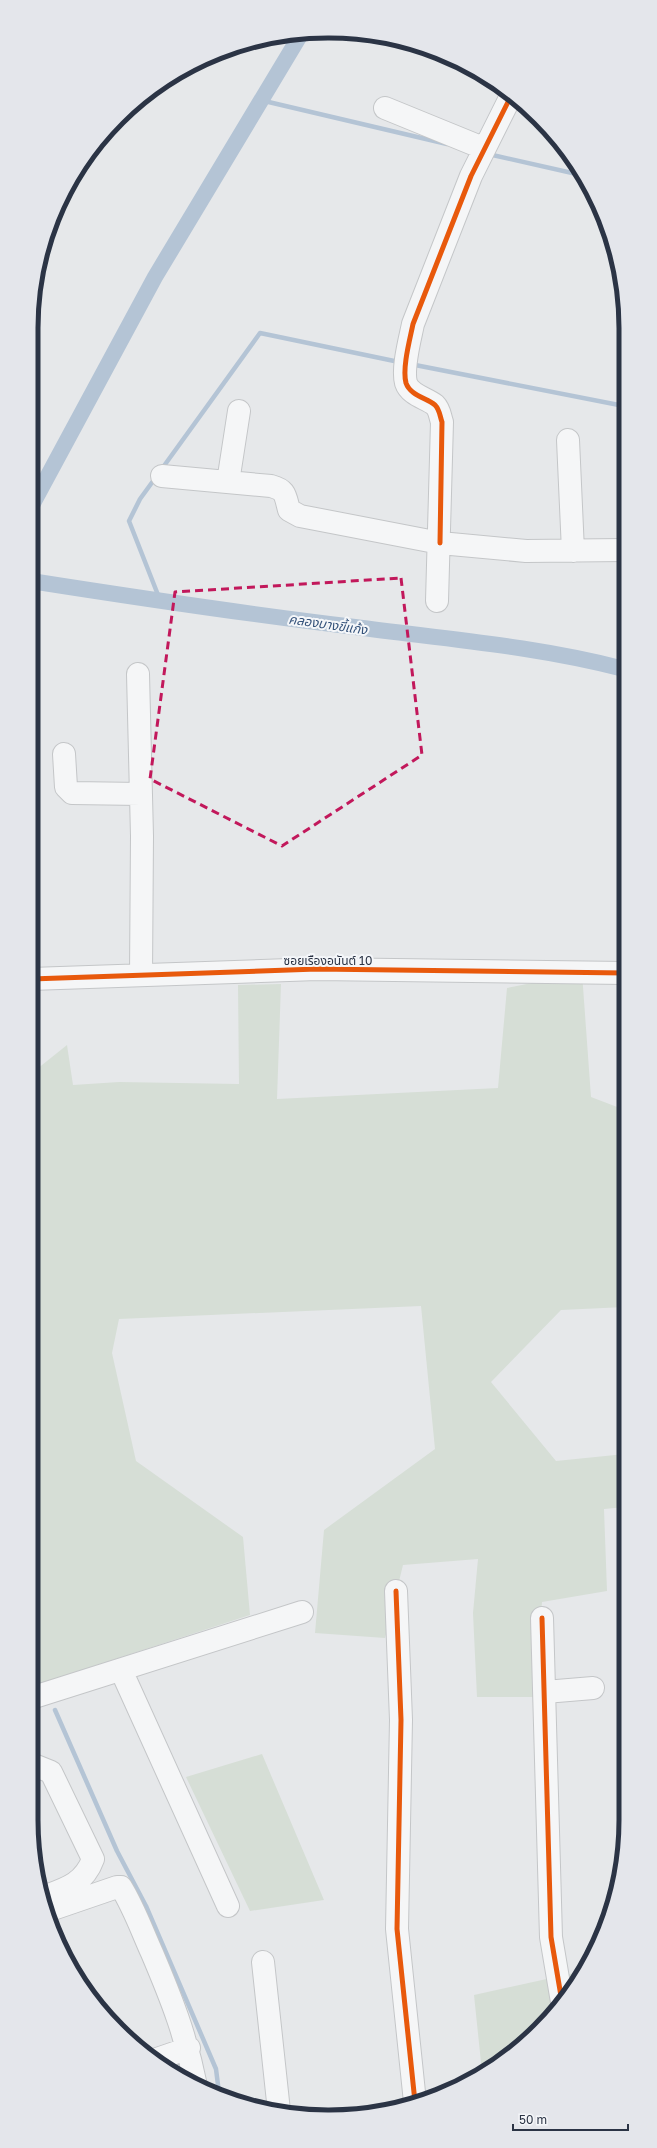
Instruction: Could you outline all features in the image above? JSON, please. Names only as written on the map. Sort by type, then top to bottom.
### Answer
[{"type":"street","points":[[437,601],[440,543],[442,422],[436,406],[413,392],[406,384],[406,368],[413,324],[483,148],[508,101]]},
{"type":"street","points":[[385,108],[483,148]]},
{"type":"street","points":[[228,482],[239,411]]},
{"type":"street","points":[[568,440],[573,551]]},
{"type":"street","points":[[162,476],[281,488],[285,495],[289,510],[300,516],[440,543],[526,551],[619,550]]},
{"type":"street","points":[[138,674],[142,829],[141,975]]},
{"type":"street","points":[[64,754],[66,788],[72,793],[141,794]]},
{"type":"street","name":"ซอยเรืองอนันต์ 10","points":[[38,979],[317,969],[619,973]]},
{"type":"street","points":[[396,1591],[401,1720],[397,1929],[414,2097]]},
{"type":"street","points":[[38,1696],[302,1612]]},
{"type":"street","points":[[542,1618],[552,1937],[561,1994]]},
{"type":"street","points":[[121,1670],[228,1906]]},
{"type":"street","points":[[545,1692],[593,1688]]},
{"type":"street","points":[[38,1767],[51,1772],[93,1859],[89,1871],[71,1886],[48,1895]]},
{"type":"street","points":[[52,1909],[117,1886],[121,1887],[134,1912],[178,2014],[188,2048],[194,2077]]},
{"type":"street","points":[[263,1962],[278,2105]]},
{"type":"street","points":[[162,2057],[188,2048]]},
{"type":"highlighted area","points":[[401,578],[422,755],[282,846],[150,779],[175,592]]},
{"type":"shaded area","points":[[582,973],[591,1097],[619,1108],[619,1307],[561,1310],[491,1382],[556,1461],[619,1455],[619,1508],[604,1509],[607,1591],[542,1602],[533,1697],[477,1697],[473,1613],[478,1559],[403,1565],[385,1638],[315,1633],[324,1530],[435,1449],[421,1306],[119,1319],[112,1353],[136,1461],[243,1537],[250,1615],[39,1684],[38,1068],[67,1045],[73,1085],[119,1082],[239,1084],[238,985],[281,984],[277,1099],[498,1088],[507,988]]},
{"type":"shaded area","points":[[262,1754],[324,1900],[250,1911],[186,1777]]},
{"type":"shaded area","points":[[575,1973],[559,1996],[534,2025],[505,2050],[481,2066],[474,1995]]},
{"type":"waterway","points":[[38,494],[155,277],[298,40]]},
{"type":"waterway","points":[[260,100],[447,144]]},
{"type":"waterway","points":[[488,154],[574,173]]},
{"type":"waterway","points":[[161,470],[260,333],[399,362]]},
{"type":"waterway","points":[[410,364],[619,405]]},
{"type":"waterway","points":[[156,477],[140,499],[129,521],[160,600]]},
{"type":"waterway","name":"คลองบางขี้แก้ง","points":[[38,582],[152,600],[314,622],[456,639],[558,654],[619,668]]},
{"type":"waterway","points":[[55,1710],[117,1851],[146,1906],[216,2069],[218,2089]]},
{"type":"cycle path","points":[[440,543],[442,422],[437,407],[411,391],[408,387],[405,377],[407,354],[413,324],[471,176],[509,101]]},
{"type":"cycle path","points":[[38,979],[317,969],[619,973]]},
{"type":"cycle path","points":[[396,1591],[401,1720],[397,1929],[414,2097]]},
{"type":"cycle path","points":[[542,1618],[551,1937],[561,1994]]}]
